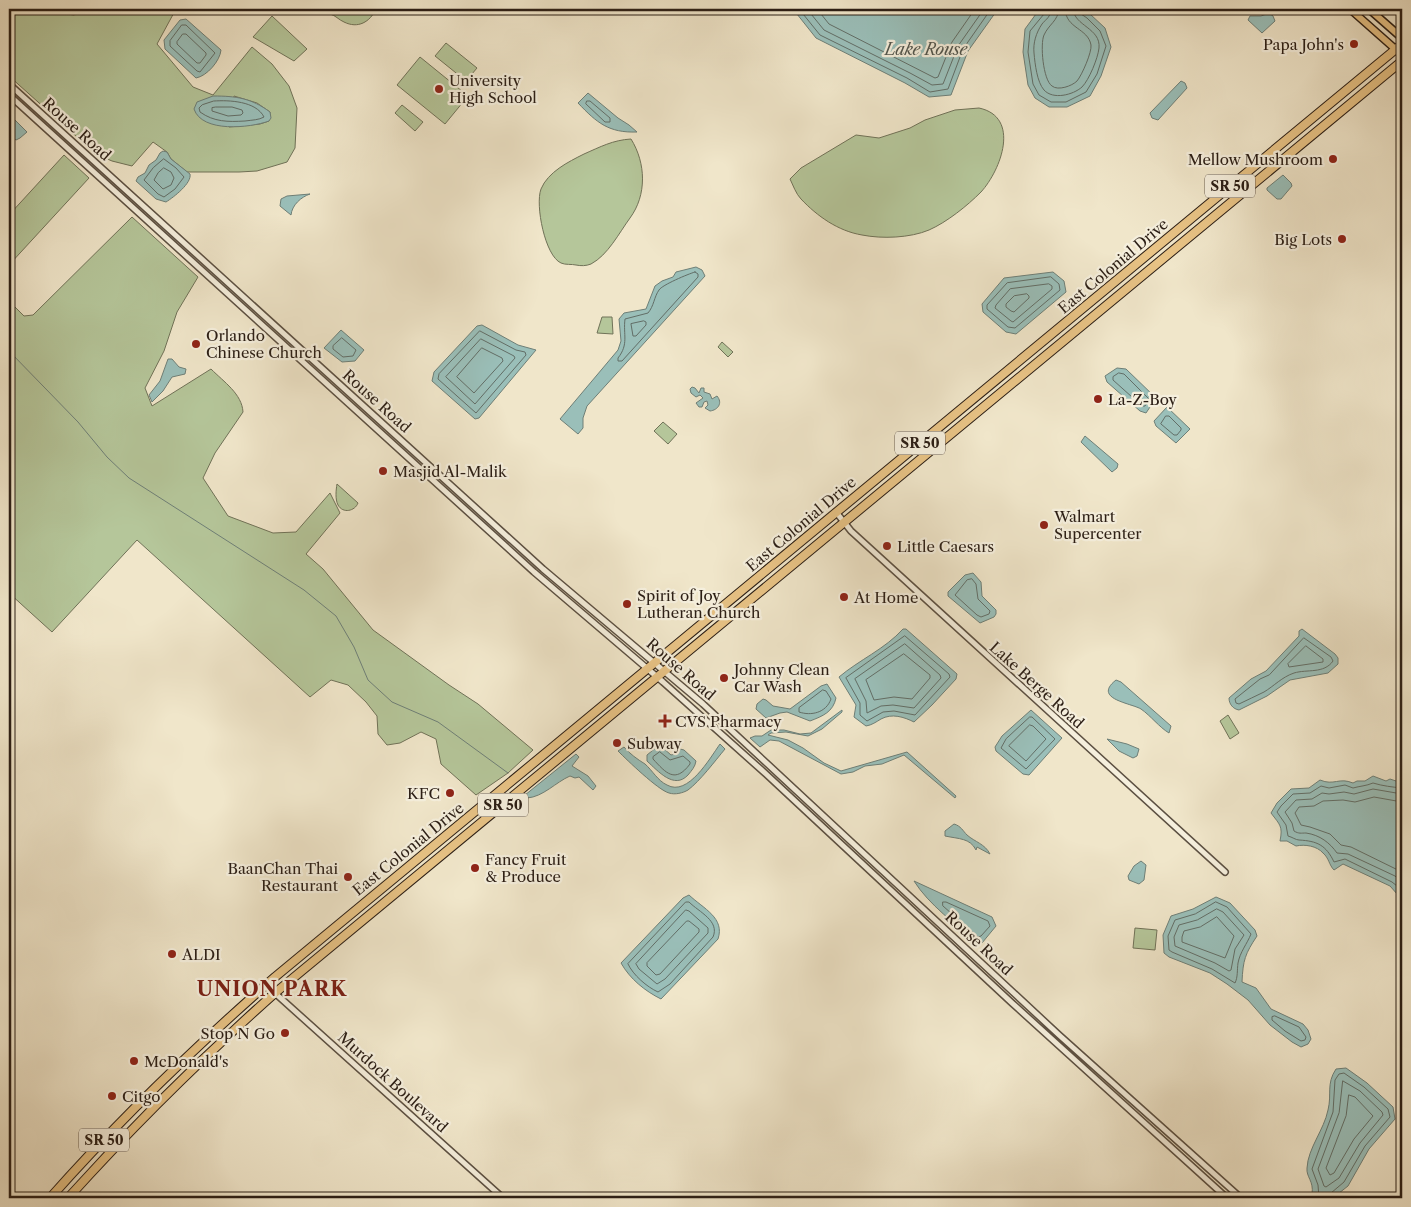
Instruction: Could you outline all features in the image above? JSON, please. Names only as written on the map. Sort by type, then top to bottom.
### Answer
[{"type":"highway","name":"East Colonial Drive","points":[[50,1198],[159,1083],[220,1025],[266,985],[836,512],[1400,49]]},
{"type":"highway","name":"East Colonial Drive","points":[[68,1198],[154,1106],[275,993],[1402,61]]},
{"type":"highway","points":[[1124,291],[1122,284],[1128,271]]},
{"type":"highway","points":[[1031,367],[1031,355],[1034,349]]},
{"type":"highway","points":[[970,418],[976,408],[978,395]]},
{"type":"highway","points":[[506,803],[504,796],[512,781]]},
{"type":"highway","points":[[418,876],[417,867],[424,853]]},
{"type":"highway","points":[[405,887],[411,872],[410,865]]},
{"type":"highway","points":[[154,1106],[153,1099],[159,1083]]},
{"type":"highway","points":[[138,1123],[144,1111],[144,1098]]},
{"type":"highway","points":[[78,1187],[82,1176],[81,1164]]},
{"type":"main road","points":[[1350,9],[1400,49]]},
{"type":"main road","points":[[1369,9],[1402,38]]},
{"type":"street","name":"Rouse Road","points":[[9,84],[543,569],[655,662],[752,748],[835,828],[1241,1198]]},
{"type":"street","name":"Rouse Road","points":[[9,96],[546,584],[648,669],[796,801],[1012,1003],[1227,1198]]},
{"type":"street","name":"Lake Berge Road","points":[[836,512],[849,529],[1225,872]]},
{"type":"street","points":[[796,801],[824,825],[835,828]]},
{"type":"street","name":"Murdock Boulevard","points":[[266,985],[504,1198]]},
{"type":"green space","points":[[9,9],[32,9],[74,15],[84,9],[176,9],[157,44],[193,87],[213,95],[252,47],[272,64],[289,86],[297,108],[295,148],[287,162],[257,171],[187,172],[171,159],[167,152],[153,142],[132,166],[112,161],[96,154],[9,76]],"holes":[[[234,96],[257,103],[270,112],[269,121],[260,124],[229,127]]]},
{"type":"green space","points":[[304,9],[376,9],[367,21],[354,25],[332,15]]},
{"type":"green space","points":[[272,16],[307,49],[294,61],[253,37]]},
{"type":"green space","points":[[446,43],[477,68],[466,81],[435,56]]},
{"type":"green space","points":[[420,57],[468,96],[445,124],[397,85]]},
{"type":"green space","points":[[402,105],[423,122],[415,131],[395,113]]},
{"type":"green space","points":[[979,108],[992,113],[1000,122],[1003,133],[1003,145],[995,171],[981,192],[970,203],[950,218],[929,230],[913,235],[887,237],[853,233],[829,222],[807,205],[798,195],[790,179],[801,168],[856,135],[879,138],[955,110]]},
{"type":"green space","points":[[631,139],[640,158],[642,168],[642,189],[636,209],[613,243],[597,260],[584,266],[561,263],[550,251],[540,218],[539,196],[544,183],[559,168],[578,157],[607,144]]},
{"type":"green space","points":[[64,155],[89,178],[9,265],[9,215]]},
{"type":"green space","points":[[132,217],[198,277],[177,312],[164,351],[145,388],[152,406],[211,369],[236,394],[243,412],[215,453],[203,478],[228,516],[273,533],[296,532],[330,493],[340,513],[306,554],[323,569],[373,630],[478,704],[533,750],[508,773],[476,795],[441,764],[436,739],[421,732],[400,743],[387,745],[378,734],[377,716],[366,702],[348,685],[331,680],[310,697],[137,540],[52,632],[9,593],[9,301],[24,316],[33,315]]},
{"type":"green space","points":[[602,317],[612,317],[613,334],[597,333]]},
{"type":"green space","points":[[722,342],[733,352],[728,357],[718,347]]},
{"type":"green space","points":[[663,422],[677,434],[668,444],[654,431]]},
{"type":"green space","points":[[337,484],[358,503],[352,510],[343,510],[338,505],[336,497]]},
{"type":"green space","points":[[1228,715],[1239,733],[1230,739],[1220,721]]},
{"type":"green space","points":[[1135,928],[1157,930],[1155,950],[1133,948]]},
{"type":"water","name":"Lake Rouse","points":[[793,9],[998,9],[968,51],[951,95],[929,97],[816,38]]},
{"type":"water","points":[[1043,9],[1080,9],[1090,14],[1105,28],[1111,47],[1101,76],[1090,96],[1067,107],[1049,107],[1035,98],[1028,85],[1023,52],[1025,29],[1036,14]]},
{"type":"water","points":[[1269,13],[1275,21],[1262,33],[1248,20],[1250,16],[1261,16]]},
{"type":"water","points":[[186,19],[221,50],[218,59],[212,67],[196,78],[165,49],[164,40],[180,20]]},
{"type":"water","points":[[1181,81],[1185,83],[1187,88],[1158,120],[1152,118],[1150,113]]},
{"type":"water","points":[[588,93],[637,132],[611,129],[591,116],[578,103]]},
{"type":"water","points":[[213,96],[236,97],[250,101],[270,112],[271,118],[269,121],[239,127],[227,127],[206,122],[199,117],[194,109],[197,102]]},
{"type":"water","points":[[13,118],[27,132],[16,140],[13,138],[10,120]]},
{"type":"water","points":[[163,151],[167,152],[171,159],[190,174],[190,178],[185,185],[166,202],[156,199],[136,181]]},
{"type":"water","points":[[1283,175],[1292,186],[1281,199],[1277,199],[1267,188]]},
{"type":"water","points":[[310,194],[298,202],[293,208],[291,215],[280,206],[281,199],[287,196]]},
{"type":"water","points":[[696,267],[702,270],[705,276],[587,406],[583,418],[583,428],[578,434],[560,419],[618,350],[621,341],[619,319],[624,313],[646,309],[655,286],[662,281],[673,277],[676,272]]},
{"type":"water","points":[[1053,272],[1064,281],[1066,292],[1016,334],[1006,332],[983,312],[982,304],[1004,278]]},
{"type":"water","points":[[482,325],[518,345],[536,350],[479,418],[475,419],[432,381],[434,372],[477,326]]},
{"type":"water","points":[[341,330],[364,350],[355,361],[342,362],[324,348]]},
{"type":"water","points":[[168,359],[172,359],[179,367],[186,369],[185,374],[172,377],[163,391],[152,402],[149,395],[160,381]]},
{"type":"water","points":[[1117,368],[1126,369],[1156,398],[1146,413],[1140,411],[1107,382],[1105,376]]},
{"type":"water","points":[[692,387],[699,393],[701,388],[704,388],[704,392],[710,394],[712,399],[717,396],[720,404],[717,408],[710,411],[705,408],[708,405],[707,401],[704,402],[702,407],[699,407],[696,403],[703,398],[700,395],[696,397],[691,393],[690,389]]},
{"type":"water","points":[[1167,407],[1190,429],[1176,443],[1156,426],[1154,421]]},
{"type":"water","points":[[1085,436],[1118,464],[1117,468],[1112,472],[1081,442]]},
{"type":"water","points":[[973,573],[981,582],[982,596],[996,610],[994,617],[980,623],[948,596],[948,592],[965,575]]},
{"type":"water","points":[[903,629],[906,629],[957,674],[956,679],[914,722],[902,717],[889,716],[866,726],[854,717],[856,705],[839,677],[888,643]]},
{"type":"water","points":[[1302,629],[1335,654],[1338,658],[1338,664],[1328,673],[1290,680],[1267,696],[1239,710],[1233,707],[1229,698],[1251,679],[1266,671],[1299,636],[1299,631]]},
{"type":"water","points":[[1116,680],[1121,682],[1171,726],[1169,733],[1141,709],[1111,696],[1108,692],[1110,686]]},
{"type":"water","points":[[827,684],[836,698],[835,703],[827,713],[810,721],[787,712],[766,718],[756,709],[757,704],[763,699],[773,706],[790,709],[821,686]]},
{"type":"water","points":[[842,710],[822,729],[808,736],[786,732],[768,735],[788,740],[824,763],[841,771],[907,752],[956,796],[955,798],[904,755],[882,764],[865,766],[853,772],[841,774],[779,741],[770,740],[760,747],[750,738],[762,736],[771,730],[784,730],[800,734],[811,733]]},
{"type":"water","points":[[1031,710],[1062,738],[1029,775],[1023,774],[996,751],[995,747],[1002,736]]},
{"type":"water","points":[[1107,739],[1139,749],[1137,756],[1133,758],[1119,751]]},
{"type":"water","points":[[720,744],[725,749],[702,776],[688,790],[676,794],[664,791],[618,751],[624,747],[645,764],[661,781],[675,787],[683,786],[698,774]]},
{"type":"water","points":[[658,746],[671,755],[680,749],[684,750],[696,761],[688,775],[677,781],[672,780],[661,774],[647,761],[647,755]]},
{"type":"water","points":[[576,754],[579,757],[572,766],[588,776],[596,786],[593,790],[579,777],[570,776],[544,792],[527,798],[525,795]]},
{"type":"water","points":[[1373,776],[1386,781],[1390,779],[1402,783],[1402,895],[1398,895],[1390,886],[1343,864],[1334,870],[1325,855],[1314,847],[1307,845],[1296,846],[1287,841],[1280,841],[1280,826],[1271,813],[1277,803],[1291,789],[1309,788],[1320,780],[1325,782],[1348,781],[1353,783],[1365,781]]},
{"type":"water","points":[[954,824],[983,845],[990,854],[977,847],[976,850],[967,841],[945,836],[945,831]]},
{"type":"water","points":[[1141,861],[1146,865],[1144,880],[1139,884],[1129,880],[1128,876],[1134,866]]},
{"type":"water","points":[[914,881],[992,917],[996,926],[982,943],[977,943],[935,906]]},
{"type":"water","points":[[689,895],[712,914],[716,920],[719,925],[718,939],[661,999],[638,984],[621,963],[683,898]]},
{"type":"water","points":[[1216,897],[1230,903],[1255,930],[1257,936],[1245,958],[1242,982],[1256,988],[1271,1009],[1303,1024],[1308,1030],[1311,1039],[1308,1044],[1301,1047],[1292,1042],[1270,1025],[1248,1000],[1210,973],[1169,957],[1164,953],[1163,935],[1171,916],[1193,909]]},
{"type":"water","points":[[1346,1068],[1367,1083],[1393,1107],[1395,1119],[1369,1149],[1348,1186],[1334,1197],[1316,1198],[1312,1194],[1312,1186],[1307,1171],[1308,1161],[1326,1117],[1333,1074],[1336,1069]]},
{"type":"waterway","points":[[9,351],[78,422],[107,457],[129,478],[304,590],[336,616],[354,647],[368,680],[392,702],[438,722],[508,773]]},
{"type":"place","name":"Papa John's","points":[[1354,44]]},
{"type":"place","name":"University High School","points":[[439,89]]},
{"type":"place","name":"Mellow Mushroom","points":[[1333,159]]},
{"type":"place","name":"Big Lots","points":[[1342,239]]},
{"type":"place","name":"Orlando Chinese Church","points":[[196,344]]},
{"type":"place","name":"La-Z-Boy","points":[[1098,399]]},
{"type":"place","name":"Masjid Al-Malik","points":[[383,471]]},
{"type":"place","name":"Walmart Supercenter","points":[[1044,525]]},
{"type":"place","name":"Little Caesars","points":[[887,546]]},
{"type":"place","name":"At Home","points":[[844,597]]},
{"type":"place","name":"Spirit of Joy Lutheran Church","points":[[627,604]]},
{"type":"place","name":"Johnny Clean Car Wash","points":[[724,678]]},
{"type":"place","name":"CVS Pharmacy","points":[[665,721]]},
{"type":"place","name":"Subway","points":[[617,743]]},
{"type":"place","name":"KFC","points":[[450,793]]},
{"type":"place","name":"Fancy Fruit & Produce","points":[[475,868]]},
{"type":"place","name":"BaanChan Thai Restaurant","points":[[348,877]]},
{"type":"place","name":"ALDI","points":[[172,954]]},
{"type":"place","name":"Stop N Go","points":[[285,1033]]},
{"type":"place","name":"McDonald's","points":[[134,1061]]},
{"type":"place","name":"Citgo","points":[[112,1096]]},
{"type":"district","name":"UNION PARK","points":[[272,989]]}]
